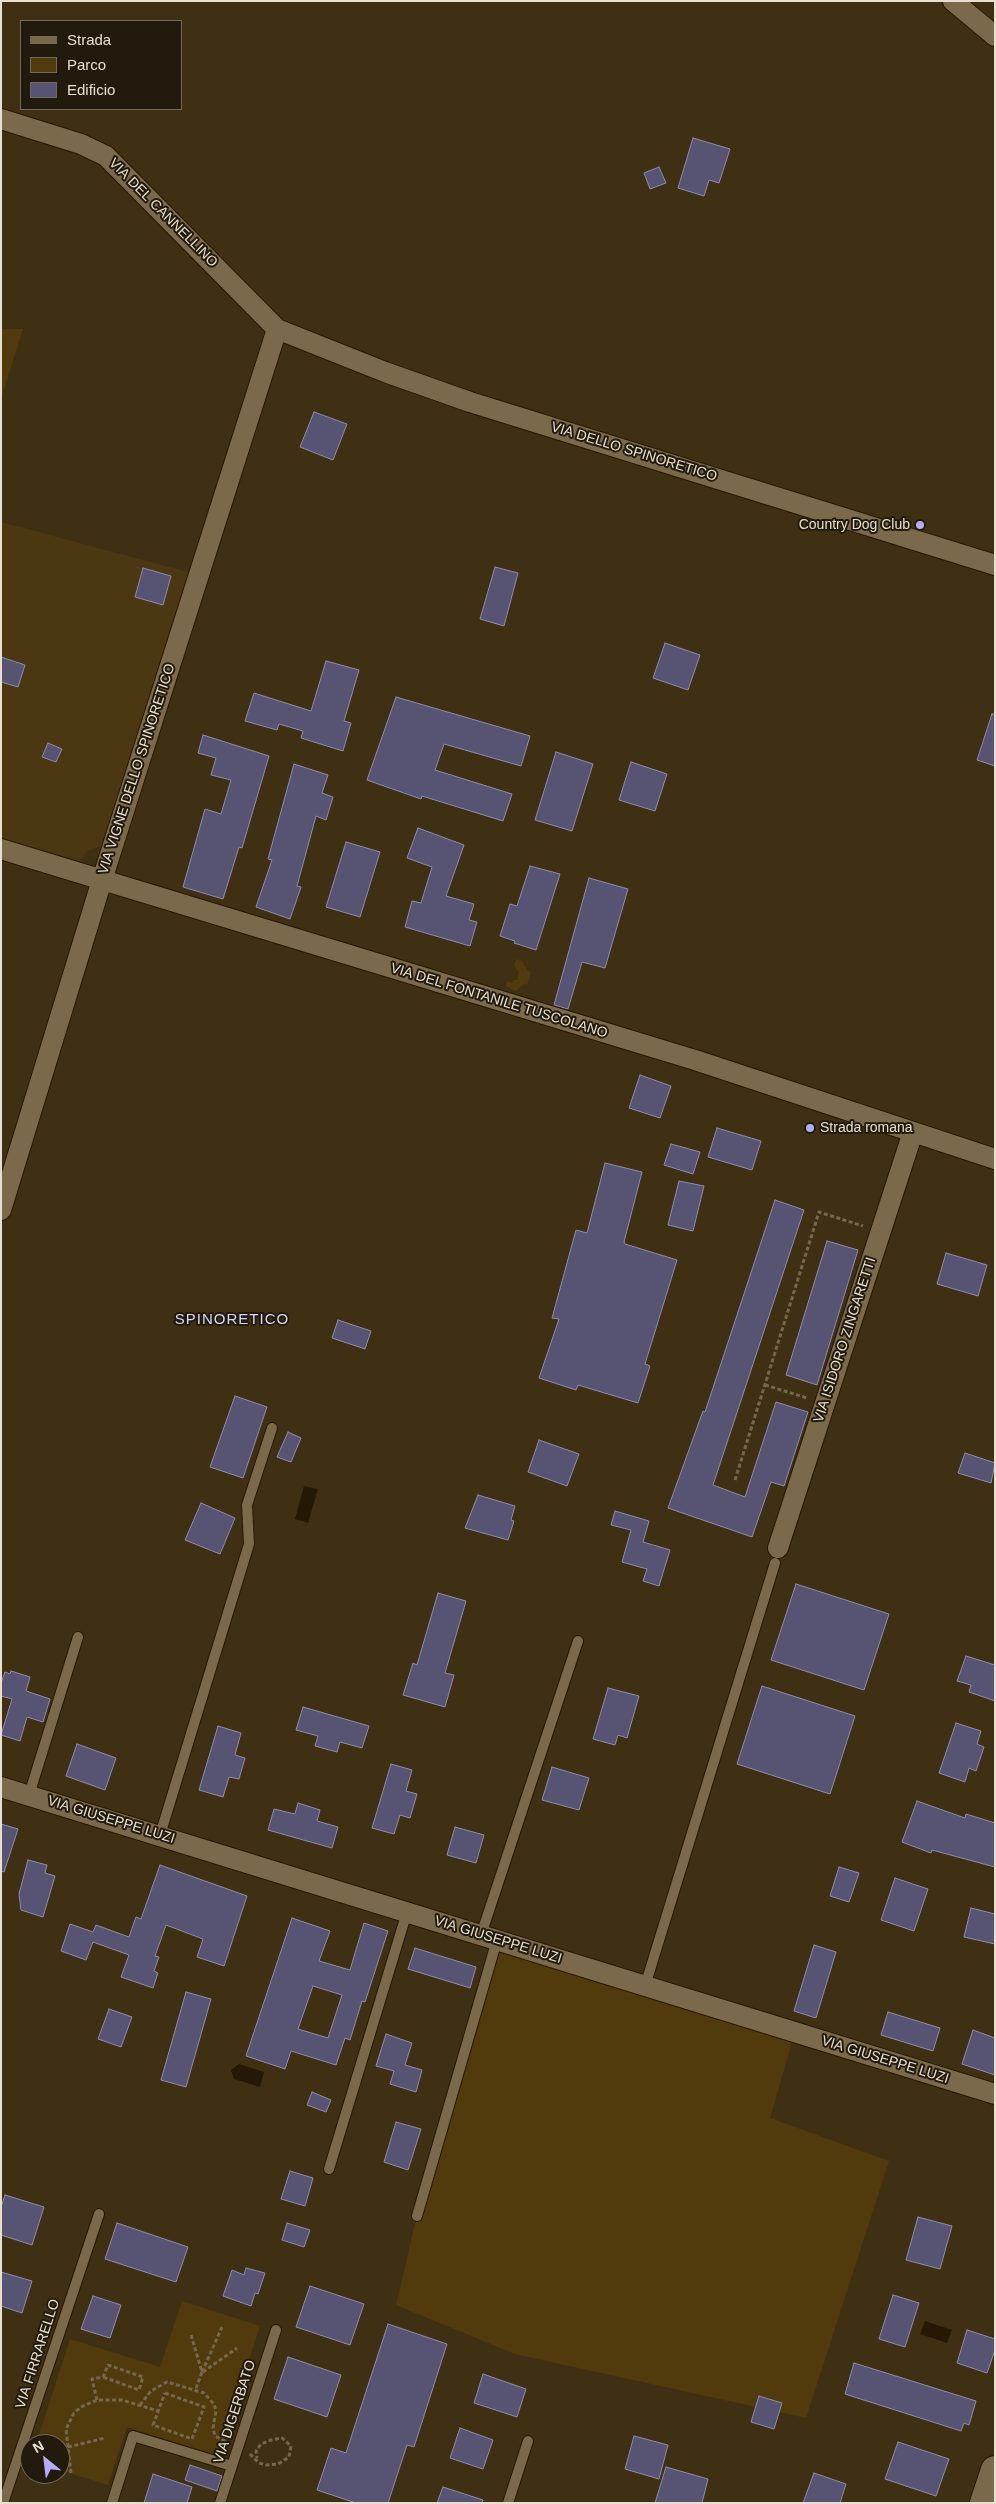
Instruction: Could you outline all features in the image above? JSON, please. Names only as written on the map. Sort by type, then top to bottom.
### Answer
[{"type":"main road","points":[[984,2503],[995,2470]]},
{"type":"street","points":[[953,1],[995,36]]},
{"type":"street","name":"VIA DEL CANNELLINO","points":[[1,118],[81,144],[106,156],[277,329]]},
{"type":"street","name":"VIA DELLO SPINORETICO","points":[[277,329],[385,372],[470,402],[995,565]]},
{"type":"street","name":"VIA VIGNE DELLO SPINORETICO","points":[[1,1210],[102,880],[277,329]]},
{"type":"street","name":"VIA DEL FONTANILE TUSCOLANO","points":[[1,849],[695,1060],[995,1159]]},
{"type":"street","name":"VIA ISIDORO ZINGARETTI","points":[[776,1555],[913,1132]]},
{"type":"street","name":"VIA GIUSEPPE LUZI","points":[[1,1787],[995,2094]]},
{"type":"lane","points":[[160,1835],[249,1544],[247,1505],[272,1428]]},
{"type":"lane","points":[[646,1986],[776,1555]]},
{"type":"lane","points":[[29,1795],[78,1637]]},
{"type":"lane","points":[[416,2216],[489,1937],[578,1641]]},
{"type":"lane","points":[[329,2169],[406,1912]]},
{"type":"lane","name":"VIA FIRRARELLO","points":[[4,2503],[99,2214]]},
{"type":"lane","name":"VIA DIGERBATO","points":[[220,2503],[276,2330]]},
{"type":"lane","points":[[112,2503],[133,2436],[232,2466]]},
{"type":"lane","points":[[508,2503],[528,2441]]},
{"type":"path","points":[[735,1480],[819,1212],[881,1231]]},
{"type":"path","points":[[765,1385],[825,1404]]},
{"type":"path","points":[[195,2391],[222,2327]]},
{"type":"path","points":[[191,2335],[202,2372]]},
{"type":"path","points":[[202,2372],[237,2348]]},
{"type":"path","points":[[97,2400],[92,2379],[103,2377],[139,2390],[144,2377],[108,2365],[103,2377]]},
{"type":"path","points":[[140,2405],[152,2392],[167,2382],[204,2393],[214,2404],[216,2411],[213,2428],[215,2436],[238,2445]]},
{"type":"path","points":[[165,2393],[204,2406],[192,2439],[153,2425],[158,2411],[165,2393]]},
{"type":"path","points":[[67,2434],[69,2420],[81,2406],[97,2400],[122,2400],[158,2411]]},
{"type":"path","points":[[70,2447],[105,2438]]},
{"type":"path","points":[[282,2438],[291,2446],[289,2457],[278,2464],[266,2465],[259,2463],[257,2458],[256,2451],[262,2444],[271,2440],[282,2438]]},
{"type":"path","points":[[70,2464],[71,2473]]},
{"type":"shaded area","points":[[1,522],[188,572],[105,845],[87,851],[77,864],[1,839]]},
{"type":"shaded area","points":[[304,1486],[318,1489],[308,1523],[295,1519]]},
{"type":"shaded area","points":[[239,2064],[264,2072],[260,2087],[234,2079],[231,2070]]},
{"type":"shaded area","points":[[925,2321],[952,2330],[947,2343],[920,2334]]},
{"type":"green space","points":[[1,329],[23,329],[1,399]]},
{"type":"green space","points":[[516,959],[522,961],[527,970],[531,972],[527,985],[524,984],[516,991],[506,986],[507,981],[513,983],[514,980],[517,980],[519,972],[514,966]]},
{"type":"green space","points":[[497,1940],[795,2032],[770,2118],[889,2161],[806,2418],[515,2354],[396,2305],[417,2216]]},
{"type":"green space","points":[[182,2301],[260,2326],[218,2456],[127,2427],[108,2485],[70,2473],[70,2434],[39,2434],[70,2339],[160,2367]]},
{"type":"building","points":[[693,138],[730,149],[719,183],[709,180],[704,196],[678,188]]},
{"type":"building","points":[[659,167],[666,183],[650,189],[644,173]]},
{"type":"building","points":[[314,412],[347,424],[333,460],[300,447]]},
{"type":"building","points":[[495,567],[518,573],[504,626],[480,619]]},
{"type":"building","points":[[143,568],[171,576],[163,605],[135,597]]},
{"type":"building","points":[[665,643],[700,655],[688,690],[653,678]]},
{"type":"building","points":[[1,657],[25,665],[18,687],[1,682]]},
{"type":"building","points":[[326,661],[359,670],[344,721],[351,723],[343,751],[301,738],[303,731],[279,724],[277,730],[245,721],[254,693],[311,711]]},
{"type":"building","points":[[396,697],[530,736],[521,766],[444,744],[435,770],[512,794],[503,821],[422,796],[421,799],[367,780]]},
{"type":"building","points":[[992,714],[995,714],[995,766],[977,760]]},
{"type":"building","points":[[203,735],[269,756],[242,848],[239,847],[223,899],[183,887],[205,809],[221,814],[231,780],[211,775],[216,758],[198,753]]},
{"type":"building","points":[[48,743],[62,749],[56,762],[42,757]]},
{"type":"building","points":[[556,752],[593,764],[572,831],[535,820]]},
{"type":"building","points":[[631,762],[667,774],[655,811],[619,800]]},
{"type":"building","points":[[294,764],[328,775],[322,793],[333,797],[326,820],[316,816],[297,886],[301,887],[290,919],[256,907],[272,860],[268,859]]},
{"type":"building","points":[[418,828],[464,845],[446,896],[474,904],[469,920],[477,922],[470,946],[405,927],[412,901],[421,903],[432,867],[407,858]]},
{"type":"building","points":[[346,842],[380,852],[360,917],[326,907]]},
{"type":"building","points":[[530,866],[560,874],[536,950],[500,936],[510,904],[517,906]]},
{"type":"building","points":[[589,878],[628,889],[605,968],[582,962],[568,1009],[554,1005]]},
{"type":"building","points":[[640,1075],[671,1086],[660,1118],[629,1108]]},
{"type":"building","points":[[717,1128],[761,1141],[752,1170],[708,1157]]},
{"type":"building","points":[[671,1144],[700,1152],[693,1174],[664,1165]]},
{"type":"building","points":[[605,1163],[642,1172],[625,1244],[677,1260],[645,1364],[650,1366],[638,1403],[578,1385],[576,1390],[539,1378],[559,1319],[552,1318],[576,1230],[587,1233]]},
{"type":"building","points":[[679,1181],[704,1186],[693,1231],[668,1225]]},
{"type":"building","points":[[775,1200],[804,1210],[713,1485],[745,1497],[776,1402],[808,1412],[784,1486],[771,1482],[752,1537],[668,1508],[703,1411],[705,1412]]},
{"type":"building","points":[[827,1241],[858,1250],[817,1385],[786,1375]]},
{"type":"building","points":[[946,1253],[987,1265],[978,1296],[937,1284]]},
{"type":"building","points":[[338,1320],[371,1331],[365,1349],[332,1338]]},
{"type":"building","points":[[235,1396],[267,1407],[243,1478],[210,1467]]},
{"type":"building","points":[[288,1432],[301,1438],[291,1462],[277,1457]]},
{"type":"building","points":[[539,1440],[579,1454],[567,1486],[528,1472]]},
{"type":"building","points":[[965,1453],[995,1463],[991,1483],[958,1473]]},
{"type":"building","points":[[478,1495],[515,1506],[511,1520],[514,1521],[508,1540],[465,1528]]},
{"type":"building","points":[[201,1503],[235,1518],[220,1554],[185,1540]]},
{"type":"building","points":[[615,1511],[649,1521],[643,1542],[670,1550],[659,1586],[643,1581],[647,1569],[622,1562],[631,1530],[611,1525]]},
{"type":"building","points":[[796,1584],[889,1614],[864,1690],[771,1660]]},
{"type":"building","points":[[438,1593],[466,1601],[445,1673],[454,1675],[445,1707],[403,1695],[413,1663],[417,1665]]},
{"type":"building","points":[[966,1656],[995,1665],[995,1701],[969,1692],[971,1685],[957,1681]]},
{"type":"building","points":[[11,1671],[30,1677],[26,1691],[50,1699],[43,1722],[27,1717],[20,1741],[1,1735],[12,1699],[1,1696],[1,1683],[5,1672],[10,1674]]},
{"type":"building","points":[[762,1686],[855,1716],[830,1794],[737,1764]]},
{"type":"building","points":[[608,1688],[639,1696],[627,1738],[618,1735],[615,1745],[593,1739]]},
{"type":"building","points":[[303,1707],[369,1726],[362,1748],[340,1742],[337,1752],[315,1746],[318,1736],[296,1730]]},
{"type":"building","points":[[956,1723],[981,1731],[977,1744],[984,1747],[976,1771],[969,1768],[965,1782],[939,1773]]},
{"type":"building","points":[[218,1726],[241,1733],[235,1755],[245,1758],[239,1779],[229,1777],[223,1797],[199,1790]]},
{"type":"building","points":[[77,1744],[116,1758],[105,1790],[66,1776]]},
{"type":"building","points":[[391,1764],[412,1770],[406,1791],[417,1794],[410,1818],[400,1815],[394,1834],[372,1828]]},
{"type":"building","points":[[552,1767],[589,1778],[579,1810],[542,1800]]},
{"type":"building","points":[[917,1801],[965,1818],[966,1814],[995,1823],[995,1867],[932,1850],[931,1853],[902,1842]]},
{"type":"building","points":[[298,1803],[320,1810],[317,1821],[338,1827],[332,1848],[268,1830],[274,1809],[295,1814]]},
{"type":"building","points":[[1,1824],[18,1829],[4,1872],[1,1871]]},
{"type":"building","points":[[455,1827],[484,1835],[476,1863],[447,1855]]},
{"type":"building","points":[[28,1860],[47,1865],[45,1873],[55,1876],[43,1917],[21,1910],[19,1894]]},
{"type":"building","points":[[160,1865],[247,1896],[224,1966],[197,1957],[203,1939],[166,1925],[155,1956],[159,1957],[154,1971],[158,1973],[153,1988],[121,1977],[129,1955],[93,1942],[86,1960],[61,1951],[70,1924],[93,1932],[96,1925],[129,1937],[136,1917],[141,1919]]},
{"type":"building","points":[[839,1867],[859,1873],[849,1902],[830,1896]]},
{"type":"building","points":[[895,1878],[928,1889],[914,1931],[881,1920]]},
{"type":"building","points":[[971,1908],[995,1914],[995,1944],[964,1937]]},
{"type":"building","points":[[292,1918],[330,1931],[319,1961],[350,1970],[364,1923],[388,1931],[365,2002],[362,2001],[350,2040],[345,2038],[336,2065],[291,2051],[285,2069],[246,2056]],"holes":[[[313,1986],[342,1995],[328,2038],[298,2029]]]},
{"type":"building","points":[[814,1945],[836,1952],[816,2018],[794,2011]]},
{"type":"building","points":[[415,1948],[476,1967],[470,1988],[408,1969]]},
{"type":"building","points":[[186,1992],[211,1999],[186,2087],[161,2080]]},
{"type":"building","points":[[109,2009],[132,2017],[121,2047],[98,2039]]},
{"type":"building","points":[[888,2012],[940,2028],[933,2051],[881,2035]]},
{"type":"building","points":[[973,2030],[995,2038],[995,2075],[962,2064]]},
{"type":"building","points":[[386,2034],[412,2043],[405,2065],[422,2070],[416,2092],[390,2084],[394,2071],[376,2066]]},
{"type":"building","points":[[312,2092],[331,2100],[326,2112],[307,2105]]},
{"type":"building","points":[[396,2122],[421,2129],[408,2170],[384,2162]]},
{"type":"building","points":[[290,2171],[313,2178],[305,2206],[281,2199]]},
{"type":"building","points":[[5,2195],[44,2207],[32,2245],[1,2235],[1,2207]]},
{"type":"building","points":[[918,2217],[952,2226],[940,2269],[906,2260]]},
{"type":"building","points":[[117,2223],[188,2247],[176,2282],[105,2259]]},
{"type":"building","points":[[287,2223],[310,2230],[304,2247],[282,2240]]},
{"type":"building","points":[[246,2268],[265,2273],[258,2294],[255,2293],[251,2306],[223,2296],[232,2270],[244,2275]]},
{"type":"building","points":[[1,2272],[32,2281],[22,2313],[1,2306]]},
{"type":"building","points":[[310,2286],[364,2304],[350,2345],[296,2327]]},
{"type":"building","points":[[893,2295],[919,2303],[905,2347],[879,2339]]},
{"type":"building","points":[[93,2296],[121,2305],[110,2338],[81,2329]]},
{"type":"building","points":[[388,2324],[447,2344],[414,2447],[407,2445],[388,2503],[356,2503],[317,2490],[331,2448],[346,2453]]},
{"type":"building","points":[[967,2330],[995,2339],[995,2350],[987,2373],[957,2363]]},
{"type":"building","points":[[288,2357],[341,2375],[327,2417],[274,2399]]},
{"type":"building","points":[[854,2363],[976,2401],[969,2425],[964,2423],[961,2431],[845,2394]]},
{"type":"building","points":[[483,2374],[526,2389],[517,2417],[474,2403]]},
{"type":"building","points":[[759,2396],[782,2403],[774,2429],[751,2422]]},
{"type":"building","points":[[460,2428],[493,2440],[483,2469],[450,2458]]},
{"type":"building","points":[[634,2436],[668,2445],[659,2479],[625,2469]]},
{"type":"building","points":[[898,2442],[949,2459],[936,2496],[885,2479]]},
{"type":"building","points":[[190,2465],[222,2476],[217,2491],[185,2480]]},
{"type":"building","points":[[666,2467],[708,2479],[702,2503],[655,2503]]},
{"type":"building","points":[[814,2473],[846,2484],[840,2503],[803,2503]]},
{"type":"building","points":[[153,2474],[192,2487],[187,2503],[144,2503]]},
{"type":"building","points":[[443,2487],[483,2500],[482,2503],[437,2503]]},
{"type":"place","name":"Country Dog Club","points":[[920,525]]},
{"type":"place","name":"Strada romana","points":[[810,1128]]},
{"type":"district","name":"SPINORETICO","points":[[232,1320]]}]
